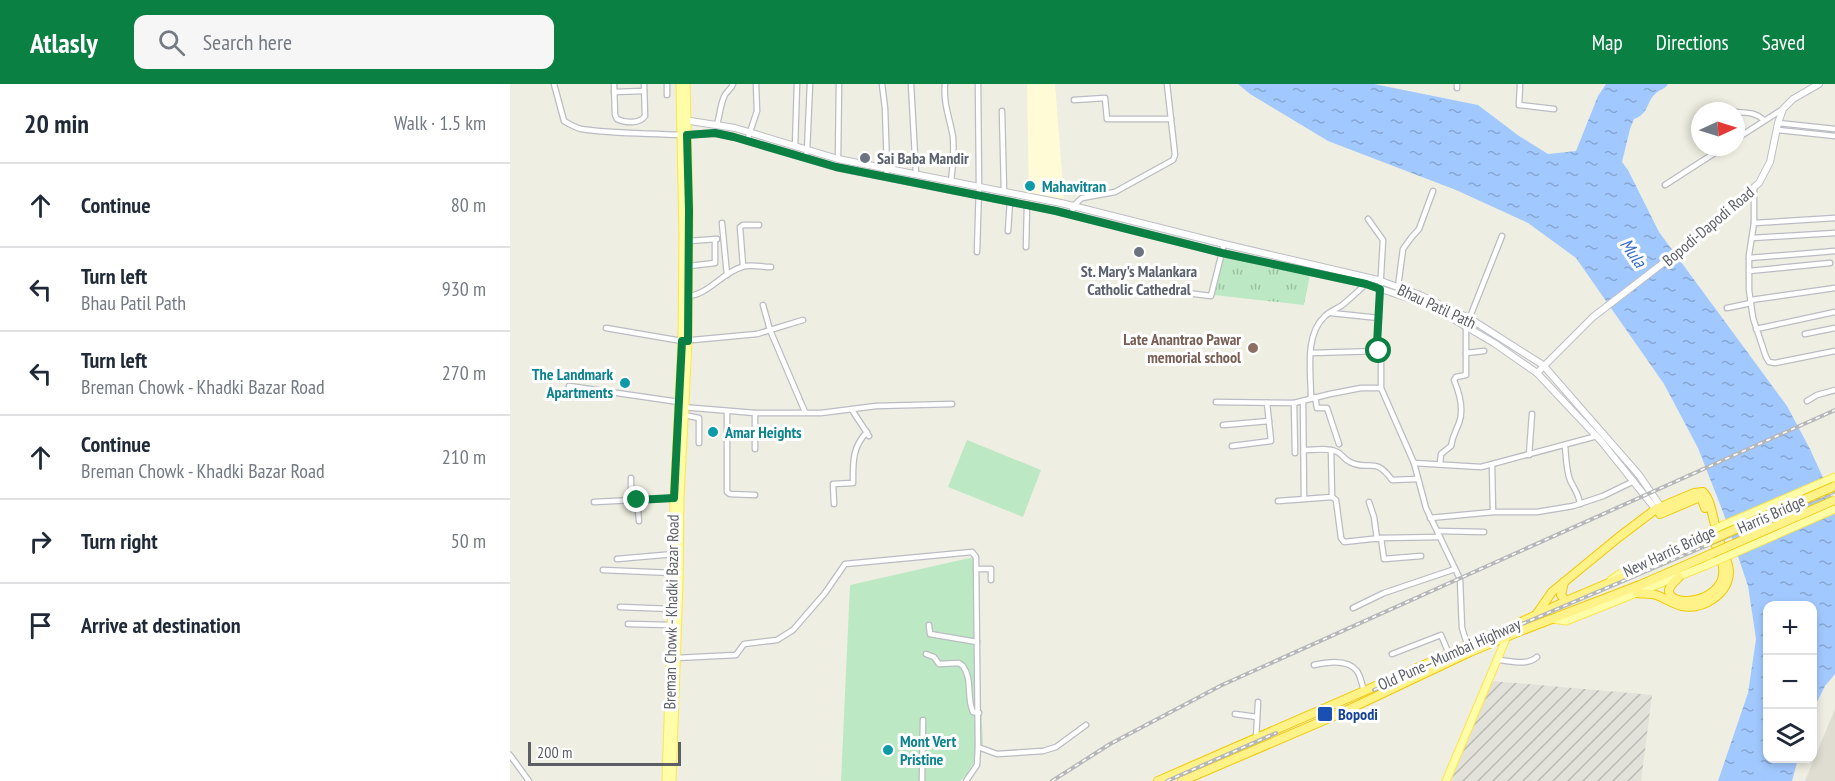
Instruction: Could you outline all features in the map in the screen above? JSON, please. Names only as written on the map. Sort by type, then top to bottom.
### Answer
[{"type":"highway","name":"Harris Bridge","points":[[1706,542],[1835,486]]},
{"type":"highway","points":[[1535,616],[1552,592],[1619,537],[1649,516],[1694,493],[1700,491],[1706,494],[1716,533],[1727,562],[1728,578],[1722,590],[1707,602],[1694,606],[1682,606],[1655,595],[1637,593]]},
{"type":"highway","points":[[1660,511],[1701,497],[1723,567],[1723,577],[1718,587],[1708,596],[1697,600],[1686,601],[1671,596],[1670,587],[1679,577]]},
{"type":"highway","name":"Harris Bridge","points":[[1711,554],[1835,500]]},
{"type":"highway","name":"Old Pune–Mumbai Highway","points":[[1507,633],[1566,601],[1706,542]]},
{"type":"highway","name":"Old Pune–Mumbai Highway","points":[[1158,781],[1449,654],[1553,619],[1711,554]]},
{"type":"highway","points":[[1563,582],[1562,595],[1566,601]]},
{"type":"highway","points":[[1182,781],[1326,720],[1469,649]]},
{"type":"main road","name":"Breman Chowk - Khadki Bazar Road","points":[[672,781],[676,563],[689,266],[680,84]]},
{"type":"main road","name":"Breman Chowk - Khadki Bazar Road","points":[[683,120],[686,84]]},
{"type":"main road","points":[[1783,109],[1793,99],[1819,84]]},
{"type":"main road","name":"Bopodi-Dapodi Road","points":[[1537,373],[1593,317],[1680,250],[1759,183],[1768,169],[1783,109]]},
{"type":"main road","name":"Bhau Patil Path","points":[[683,120],[717,124],[750,133],[836,167],[1072,214],[1222,253],[1366,284],[1398,287],[1420,295],[1469,318],[1543,365],[1639,475],[1660,511]]},
{"type":"main road","name":"Bhau Patil Path","points":[[684,135],[715,133],[747,141],[795,147],[806,154],[1004,191],[1073,206],[1380,285],[1438,310],[1515,356],[1537,373],[1597,436],[1660,511]]},
{"type":"main road","name":"Breman Chowk - Khadki Bazar Road","points":[[684,135],[685,341]]},
{"type":"main road","name":"Breman Chowk - Khadki Bazar Road","points":[[666,781],[673,658],[671,626],[676,563],[674,498],[682,408]]},
{"type":"main road","name":"New Harris Bridge","points":[[1604,585],[1618,575],[1689,541],[1835,477]]},
{"type":"main road","name":"New Harris Bridge","points":[[1553,619],[1566,621],[1679,577],[1835,509]]},
{"type":"main road","points":[[1446,781],[1498,660],[1507,633]]},
{"type":"street","points":[[554,84],[564,121],[571,126],[684,135]]},
{"type":"street","points":[[614,84],[615,115],[621,121],[643,120],[645,116],[644,84]]},
{"type":"street","points":[[667,84],[667,95]]},
{"type":"street","points":[[717,124],[724,98],[733,84]]},
{"type":"street","points":[[747,141],[757,111],[756,84]]},
{"type":"street","points":[[795,147],[797,84]]},
{"type":"street","points":[[806,154],[810,84]]},
{"type":"street","points":[[836,167],[839,84]]},
{"type":"street","points":[[882,84],[885,108],[886,177]]},
{"type":"street","points":[[911,84],[916,174]]},
{"type":"street","points":[[945,84],[946,106],[954,154],[951,181]]},
{"type":"street","points":[[977,252],[978,84]]},
{"type":"street","points":[[1072,214],[1073,206],[1082,198],[1115,192],[1173,160],[1176,155],[1167,84]]},
{"type":"street","points":[[1520,84],[1519,105],[1554,109]]},
{"type":"street","points":[[614,92],[644,92]]},
{"type":"street","points":[[1074,100],[1105,98],[1107,120],[1171,119]]},
{"type":"street","points":[[1745,133],[1783,109]]},
{"type":"street","points":[[1002,111],[1004,191]]},
{"type":"street","points":[[1745,113],[1758,114],[1764,120]]},
{"type":"street","points":[[1777,127],[1835,129]]},
{"type":"street","points":[[1777,127],[1835,136]]},
{"type":"street","points":[[1665,185],[1710,156]]},
{"type":"street","points":[[1754,188],[1754,223],[1749,258],[1751,301],[1756,330],[1766,357],[1771,362],[1835,351]]},
{"type":"street","points":[[1398,287],[1403,249],[1419,230],[1433,191]]},
{"type":"street","points":[[1008,231],[1010,201]]},
{"type":"street","points":[[1026,247],[1028,205]]},
{"type":"street","points":[[1754,223],[1835,218]]},
{"type":"street","points":[[1368,219],[1383,240],[1377,344],[1381,362],[1381,388],[1414,463],[1430,518],[1461,584],[1462,628],[1469,649]]},
{"type":"street","points":[[722,223],[727,275]]},
{"type":"street","points":[[743,266],[740,227],[759,225]]},
{"type":"street","points":[[1752,238],[1835,233]]},
{"type":"street","points":[[1440,464],[1441,454],[1451,446],[1454,431],[1460,420],[1459,394],[1454,380],[1456,377],[1466,375],[1466,327],[1502,236]]},
{"type":"street","points":[[689,266],[715,263],[715,239]]},
{"type":"street","points":[[689,241],[723,239]]},
{"type":"street","points":[[1171,291],[1211,296],[1224,244]]},
{"type":"street","points":[[1749,258],[1835,251]]},
{"type":"street","points":[[1749,271],[1830,263]]},
{"type":"street","points":[[688,296],[697,296],[743,266],[771,267]]},
{"type":"street","points":[[1339,444],[1328,408],[1317,408],[1313,398],[1311,353],[1314,335],[1317,325],[1329,313],[1366,284]]},
{"type":"street","points":[[1727,308],[1751,301],[1835,288]]},
{"type":"street","points":[[763,305],[770,330],[805,412]]},
{"type":"street","points":[[1756,330],[1835,312]]},
{"type":"street","points":[[1329,313],[1379,318]]},
{"type":"street","points":[[606,328],[685,341],[757,334],[803,320]]},
{"type":"street","points":[[1805,334],[1835,328]]},
{"type":"street","points":[[1311,353],[1379,351]]},
{"type":"street","points":[[1466,353],[1484,351]]},
{"type":"street","points":[[569,386],[682,408],[755,413],[821,413],[876,406],[952,404]]},
{"type":"street","points":[[1216,402],[1294,403],[1361,388],[1381,388]]},
{"type":"street","points":[[1807,401],[1817,395],[1835,390]]},
{"type":"street","points":[[1303,401],[1304,499]]},
{"type":"street","points":[[1232,446],[1271,441],[1267,403]]},
{"type":"street","points":[[1294,403],[1296,453]]},
{"type":"street","points":[[682,408],[699,418],[699,443]]},
{"type":"street","points":[[834,504],[833,484],[853,483],[855,448],[860,438],[868,434],[852,410]]},
{"type":"street","points":[[727,411],[727,492],[755,495]]},
{"type":"street","points":[[755,413],[755,449]]},
{"type":"street","points":[[1529,454],[1532,414]]},
{"type":"street","points":[[1223,425],[1269,421]]},
{"type":"street","points":[[1414,463],[1481,467],[1597,436]]},
{"type":"street","points":[[1565,445],[1568,472],[1580,504]]},
{"type":"street","points":[[1305,450],[1331,450],[1336,451],[1350,462],[1377,464],[1386,470],[1392,480],[1418,479]]},
{"type":"street","points":[[1331,450],[1332,496],[1336,500],[1343,542],[1484,532]]},
{"type":"street","points":[[1492,465],[1493,512]]},
{"type":"street","points":[[631,478],[639,522]]},
{"type":"street","points":[[1430,518],[1493,512],[1537,512],[1580,504],[1634,481]]},
{"type":"street","points":[[1278,501],[1332,496]]},
{"type":"street","points":[[594,502],[674,498]]},
{"type":"street","points":[[1369,502],[1384,559],[1421,556]]},
{"type":"street","points":[[673,658],[736,655],[744,644],[782,638],[801,623],[845,564],[970,551],[975,555],[976,570],[979,713],[977,765],[966,781]]},
{"type":"street","points":[[617,559],[674,554]]},
{"type":"street","points":[[1353,608],[1384,593],[1455,568]]},
{"type":"street","points":[[976,570],[991,569],[991,580]]},
{"type":"street","points":[[603,570],[674,573]]},
{"type":"street","points":[[620,607],[672,609]]},
{"type":"street","points":[[628,624],[671,626]]},
{"type":"street","points":[[929,625],[930,634],[977,642]]},
{"type":"street","points":[[1392,654],[1441,635],[1449,654]]},
{"type":"street","points":[[926,654],[934,657],[939,664],[959,663],[963,666],[969,682],[970,707],[973,712],[979,713]]},
{"type":"street","points":[[1498,660],[1532,662],[1537,657]]},
{"type":"street","points":[[1314,665],[1336,662],[1353,668],[1359,675],[1364,692]]},
{"type":"street","points":[[1256,739],[1258,702]]},
{"type":"street","points":[[1234,714],[1257,717]]},
{"type":"street","points":[[921,781],[923,720]]},
{"type":"street","points":[[978,747],[997,754],[1043,751],[1056,747],[1086,725]]},
{"type":"street","points":[[510,755],[529,781]]},
{"type":"shaded area","points":[[1027,84],[1055,84],[1064,199],[1029,193]]},
{"type":"shaded area","points":[[1492,681],[1652,695],[1641,781],[1451,781]]},
{"type":"shaded area","points":[[1835,709],[1835,781],[1805,781],[1812,763],[1817,763],[1817,752]]},
{"type":"green space","points":[[1224,256],[1310,275],[1304,305],[1214,295]]},
{"type":"green space","points":[[967,440],[1041,470],[1023,517],[948,487]]},
{"type":"green space","points":[[974,557],[983,746],[967,774],[960,781],[841,781],[850,585]]},
{"type":"water","name":"Mula","points":[[1238,84],[1374,84],[1478,105],[1519,136],[1548,154],[1576,151],[1598,96],[1606,84],[1668,84],[1653,96],[1645,111],[1634,119],[1622,162],[1659,232],[1787,406],[1835,504],[1835,674],[1825,686],[1817,702],[1817,601],[1763,601],[1763,763],[1797,763],[1792,781],[1718,781],[1748,693],[1756,639],[1748,586],[1698,448],[1664,384],[1576,258],[1528,223],[1456,190],[1328,141],[1250,94]]},
{"type":"railway","points":[[1052,781],[1110,744],[1222,685],[1835,410]]},
{"type":"railway","points":[[1374,690],[1496,635],[1835,491]]},
{"type":"railway","points":[[1167,781],[1276,733]]},
{"type":"place","name":"Sai Baba Mandir","points":[[865,158]]},
{"type":"place","name":"Mahavitran","points":[[1030,186]]},
{"type":"place","name":"St. Mary's Malankara Catholic Cathedral","points":[[1139,252]]},
{"type":"place","name":"Late Anantrao Pawar memorial school","points":[[1253,348]]},
{"type":"place","name":"The Landmark Apartments","points":[[625,383]]},
{"type":"place","name":"Amar Heights","points":[[713,432]]},
{"type":"place","name":"Bopodi","points":[[1325,714]]},
{"type":"place","name":"Mont Vert Pristine","points":[[888,750]]},
{"type":"route","points":[[637,500],[674,498],[682,341],[688,341],[687,135],[715,133],[734,137],[836,167],[1056,211],[1222,253],[1366,284],[1380,289],[1377,344],[1379,351]]}]
